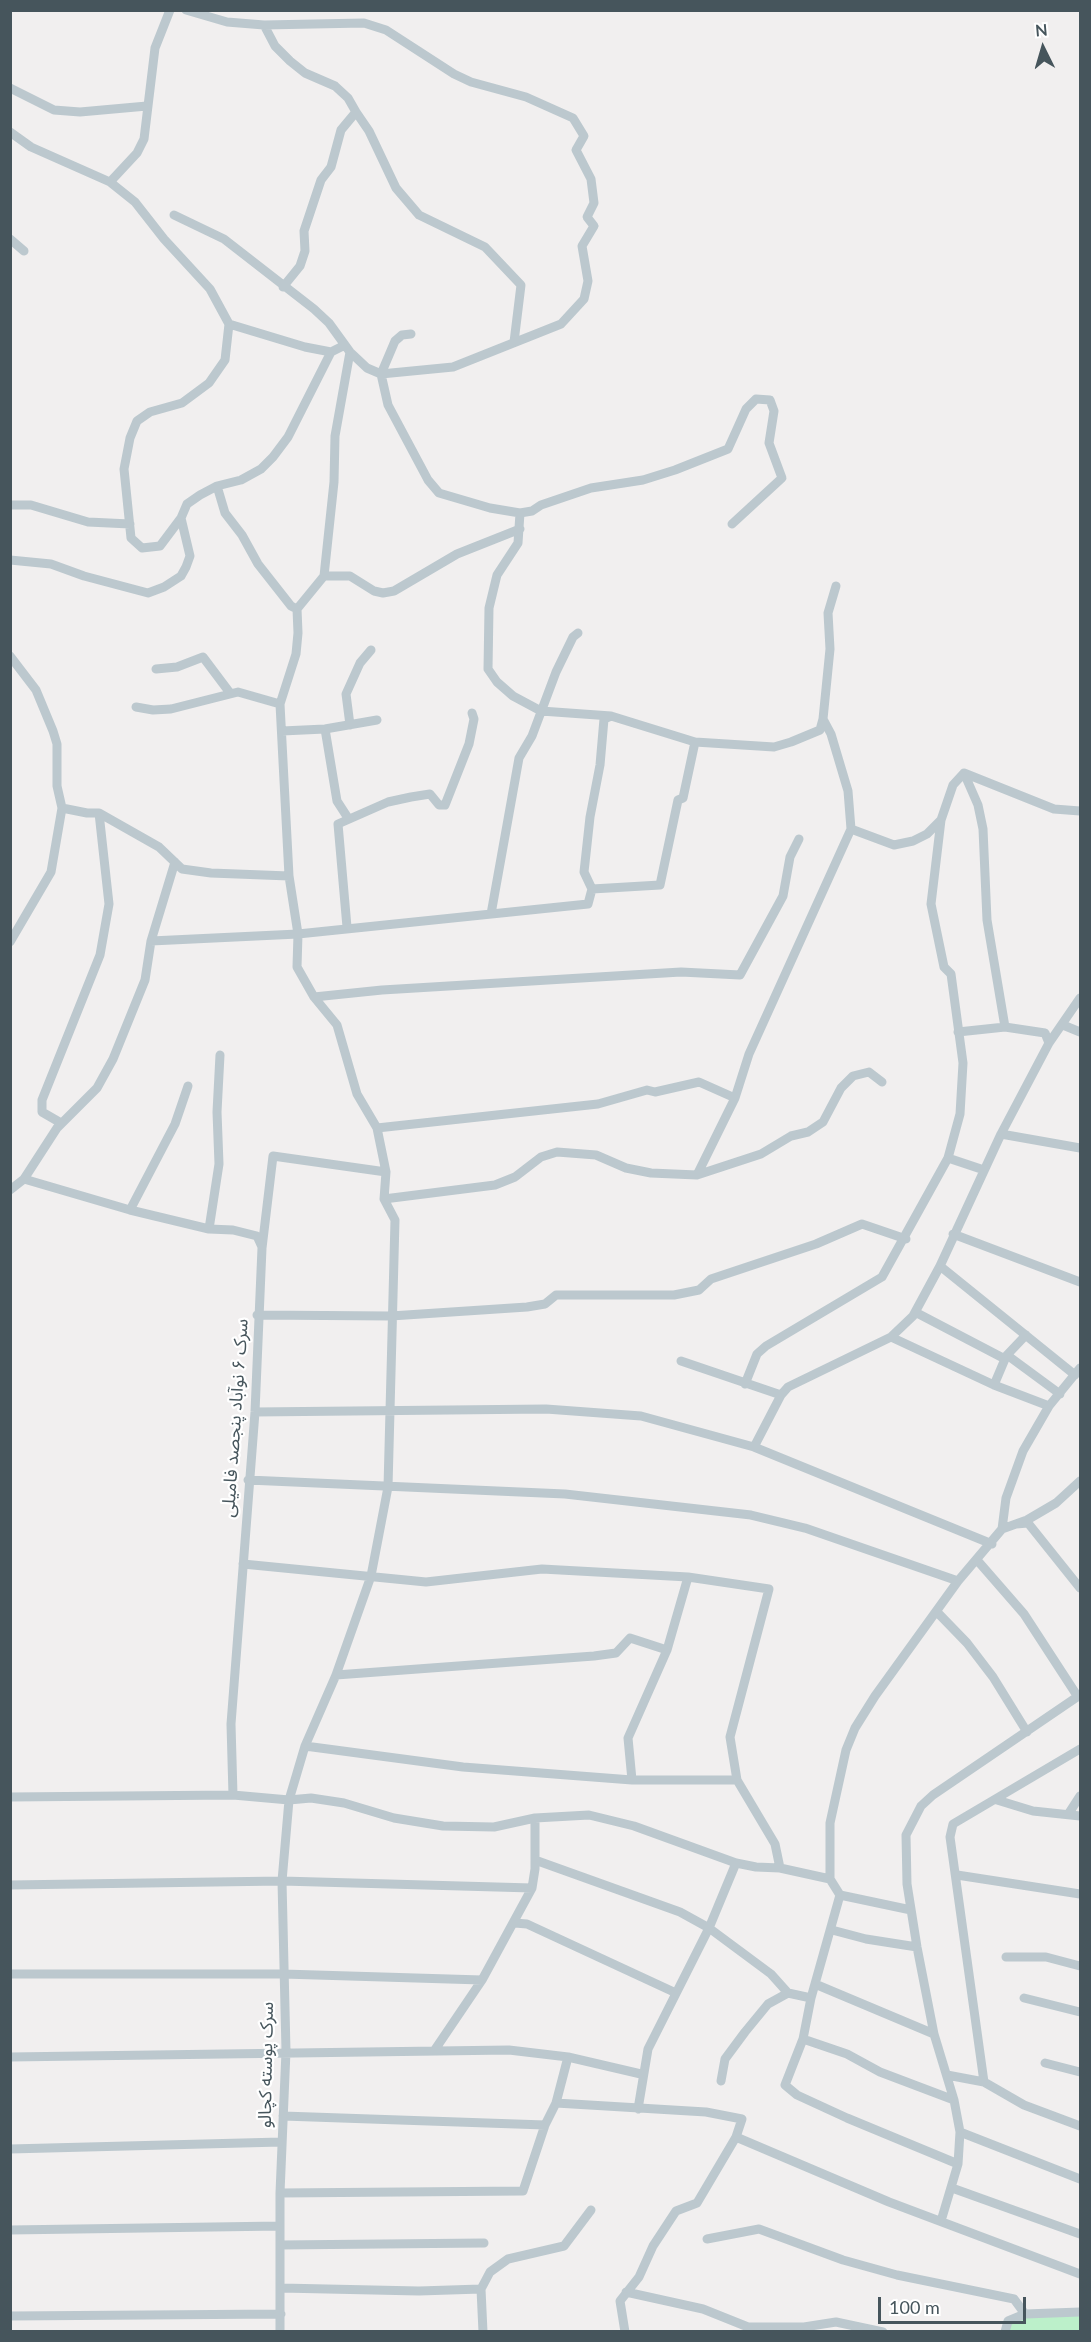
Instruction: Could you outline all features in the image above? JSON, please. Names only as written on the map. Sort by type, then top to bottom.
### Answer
[{"type":"street","points":[[110,182],[137,153],[144,139],[155,48],[170,10]]},
{"type":"street","points":[[174,215],[224,239],[329,323],[347,349],[367,368],[381,374],[453,367],[561,324],[584,299],[588,281],[582,246],[594,226],[587,217],[594,203],[591,179],[576,150],[584,136],[573,118],[526,97],[462,78],[440,67],[386,30],[364,23],[264,25],[227,22],[190,11]]},
{"type":"street","points":[[264,25],[275,46],[290,61],[305,73],[334,86],[348,98],[378,147],[396,188],[419,215],[485,247],[521,285],[514,342]]},
{"type":"street","points":[[10,88],[54,110],[80,112],[147,106]]},
{"type":"street","points":[[283,287],[300,266],[305,251],[304,231],[321,180],[331,167],[341,130],[356,112]]},
{"type":"street","points":[[10,132],[31,147],[110,182],[135,202],[164,239],[210,289],[229,324],[225,360],[209,383],[182,403],[150,412],[137,421],[129,438],[124,469],[131,538],[142,548],[152,549],[160,546],[181,518],[187,504],[217,486],[241,480],[261,468],[273,457],[288,437],[331,352]]},
{"type":"street","points":[[10,238],[24,251]]},
{"type":"street","points":[[229,324],[305,348],[331,352],[347,349]]},
{"type":"street","points":[[411,334],[402,335],[395,341],[381,374],[388,405],[428,480],[439,494],[520,513],[591,488],[643,480],[728,449],[746,409],[756,399],[770,400],[774,411],[769,443],[783,478],[732,524]]},
{"type":"street","points":[[347,349],[335,436],[334,482],[324,576],[297,609],[296,654],[280,704],[289,876],[298,934],[297,967],[314,997],[337,1025],[357,1094],[377,1128],[386,1172],[384,1199],[495,1185],[514,1177],[541,1157],[557,1152],[596,1155],[626,1168],[651,1173],[697,1175],[760,1154],[791,1136],[808,1132],[824,1122],[841,1088],[853,1076],[870,1072],[882,1082]]},
{"type":"street","points":[[217,486],[225,513],[242,535],[258,564],[291,606],[297,609]]},
{"type":"street","points":[[10,505],[31,506],[88,522],[130,524]]},
{"type":"street","points":[[520,513],[518,543],[497,575],[489,608],[488,669],[497,682],[513,696],[541,711],[611,716],[695,742],[774,747],[820,730],[829,660],[828,613],[836,586]]},
{"type":"street","points":[[10,560],[51,564],[84,576],[148,593],[181,576],[186,567],[190,556],[181,518]]},
{"type":"street","points":[[324,576],[350,576],[374,591],[383,593],[394,591],[457,554],[520,529]]},
{"type":"street","points":[[491,914],[519,759],[573,638],[578,633]]},
{"type":"street","points":[[350,725],[346,694],[360,663],[371,650]]},
{"type":"street","points":[[10,656],[36,690],[57,744],[57,786],[62,808],[51,872],[10,942]]},
{"type":"street","points":[[156,669],[177,667],[203,657],[230,693]]},
{"type":"street","points":[[136,706],[153,710],[171,709],[230,693],[251,694],[280,704]]},
{"type":"street","points":[[347,927],[338,824],[388,802],[430,794],[439,805],[445,805],[469,744],[474,719],[472,713]]},
{"type":"street","points":[[151,941],[298,934],[347,927],[588,904],[592,889],[584,872],[590,817],[600,765],[604,719],[611,716]]},
{"type":"street","points":[[697,1175],[735,1098],[749,1054],[851,829],[848,791],[823,718]]},
{"type":"street","points":[[282,732],[325,729],[377,720]]},
{"type":"street","points":[[325,729],[336,801],[348,819]]},
{"type":"street","points":[[592,889],[660,885],[678,800],[683,798],[695,742]]},
{"type":"street","points":[[964,773],[1054,809],[1080,811]]},
{"type":"street","points":[[745,1384],[757,1354],[882,1277],[906,1239],[948,1158],[960,1114],[963,1063],[951,974],[944,967],[931,904],[941,820],[953,785],[964,773]]},
{"type":"street","points":[[964,773],[978,805],[983,829],[987,920],[1005,1027]]},
{"type":"street","points":[[86,802],[87,813]]},
{"type":"street","points":[[62,808],[99,813],[159,847],[182,869],[211,873],[289,876]]},
{"type":"street","points":[[61,1123],[42,1112],[42,1100],[100,955],[109,904],[99,813]]},
{"type":"street","points":[[851,829],[894,844],[913,841],[941,820]]},
{"type":"street","points":[[314,997],[382,990],[681,972],[740,975],[783,896],[790,857],[799,839]]},
{"type":"street","points":[[10,1190],[24,1179],[61,1123],[97,1088],[113,1059],[145,980],[151,941],[175,862]]},
{"type":"street","points":[[754,1447],[781,1395],[788,1387],[891,1337],[915,1312],[940,1266],[1000,1134],[1049,1042],[1080,998]]},
{"type":"street","points":[[1063,1025],[1080,1032]]},
{"type":"street","points":[[958,1032],[1005,1027],[1045,1033],[1049,1042]]},
{"type":"street","points":[[209,1229],[219,1164],[217,1112],[220,1055]]},
{"type":"street","points":[[377,1128],[598,1104],[647,1090],[655,1092],[699,1082],[735,1098]]},
{"type":"street","points":[[130,1210],[176,1124],[188,1086]]},
{"type":"street","points":[[1000,1134],[1080,1148]]},
{"type":"street","name":"سرک ۶ نوآباد پنجصد فامیلی","points":[[233,1796],[231,1724],[255,1412],[257,1316],[262,1248],[273,1156],[386,1172]]},
{"type":"street","points":[[948,1158],[984,1170]]},
{"type":"street","points":[[24,1179],[130,1210],[209,1229],[233,1230],[257,1236],[262,1248]]},
{"type":"street","name":"سرک پوسته کچالو","points":[[280,2331],[281,2142],[286,2051],[282,1881],[289,1800],[305,1746],[336,1675],[370,1576],[388,1487],[388,1410],[395,1220],[384,1199]]},
{"type":"street","points":[[257,1316],[391,1316],[545,1304],[556,1295],[674,1295],[699,1290],[711,1279],[816,1244],[862,1224],[906,1239]]},
{"type":"street","points":[[953,1234],[1080,1282]]},
{"type":"street","points":[[940,1266],[1026,1335],[1078,1371],[1049,1406],[1023,1451],[1006,1498],[1002,1530],[958,1581],[875,1696],[855,1728],[846,1750],[830,1823],[830,1879],[840,1895],[811,1998],[804,2039],[785,2085],[798,2095],[847,2118],[958,2164]]},
{"type":"street","points":[[915,1312],[1006,1357],[1059,1394]]},
{"type":"street","points":[[994,1385],[1006,1357],[1026,1335]]},
{"type":"street","points":[[891,1337],[994,1385],[1049,1406]]},
{"type":"street","points":[[681,1361],[781,1395]]},
{"type":"street","points":[[255,1412],[546,1409],[641,1416],[754,1447],[992,1544]]},
{"type":"street","points":[[248,1480],[565,1494],[751,1515],[805,1528],[958,1581]]},
{"type":"street","points":[[1002,1530],[1056,1503],[1079,1485]]},
{"type":"street","points":[[1016,1524],[1028,1523],[1080,1588]]},
{"type":"street","points":[[941,2221],[958,2164],[960,2132],[954,2100],[934,2034],[917,1947],[911,1910],[906,1835],[921,1806],[1079,1696],[1024,1614],[977,1560]]},
{"type":"street","points":[[243,1564],[426,1582],[542,1569],[688,1577],[769,1589],[730,1737],[737,1780],[776,1844],[780,1868]]},
{"type":"street","points":[[632,1780],[628,1738],[667,1650],[688,1577]]},
{"type":"street","points":[[937,1612],[967,1643],[993,1677],[1026,1732]]},
{"type":"street","points":[[336,1675],[594,1656],[616,1653],[630,1638],[667,1650]]},
{"type":"street","points":[[305,1746],[463,1767],[632,1780],[737,1780]]},
{"type":"street","points":[[984,2082],[977,2047],[957,1875],[950,1837],[953,1824],[1080,1749]]},
{"type":"street","points":[[10,1797],[233,1796],[289,1800],[311,1798],[344,1803],[394,1818],[443,1826],[494,1827],[535,1818],[589,1815],[634,1826],[735,1863],[756,1868],[780,1868],[830,1879]]},
{"type":"street","points":[[1069,1814],[1080,1796]]},
{"type":"street","points":[[997,1800],[1033,1811],[1080,1816]]},
{"type":"street","points":[[434,2051],[482,1980],[532,1888],[535,1818]]},
{"type":"street","points":[[535,1860],[680,1912],[709,1928],[771,1974],[788,1993],[811,1998]]},
{"type":"street","points":[[638,2109],[641,2074],[648,2049],[709,1928],[735,1863]]},
{"type":"street","points":[[957,1875],[1080,1894]]},
{"type":"street","points":[[10,1885],[282,1881],[532,1888]]},
{"type":"street","points":[[840,1895],[911,1910]]},
{"type":"street","points":[[514,1923],[526,1924],[676,1993]]},
{"type":"street","points":[[832,1930],[866,1939],[917,1947]]},
{"type":"street","points":[[1006,1957],[1046,1957],[1080,1966]]},
{"type":"street","points":[[10,1974],[283,1974],[482,1980]]},
{"type":"street","points":[[815,1984],[934,2034]]},
{"type":"street","points":[[722,2081],[725,2059],[745,2032],[768,2004],[788,1993]]},
{"type":"street","points":[[1024,1998],[1080,2012]]},
{"type":"street","points":[[804,2039],[847,2054],[880,2072],[954,2100]]},
{"type":"street","points":[[10,2057],[286,2051],[509,2050],[568,2057],[641,2074]]},
{"type":"street","points":[[280,2193],[523,2191],[545,2125],[556,2103],[568,2057]]},
{"type":"street","points":[[1046,2063],[1080,2072]]},
{"type":"street","points":[[947,2075],[984,2082],[1024,2105],[1080,2126]]},
{"type":"street","points":[[556,2103],[706,2112],[742,2119],[736,2137],[697,2203],[676,2211],[653,2246],[639,2277],[620,2301],[625,2331]]},
{"type":"street","points":[[283,2116],[545,2125]]},
{"type":"street","points":[[960,2132],[1080,2179]]},
{"type":"street","points":[[736,2137],[890,2202],[1080,2274]]},
{"type":"street","points":[[10,2149],[281,2142]]},
{"type":"street","points":[[952,2187],[1080,2234]]},
{"type":"street","points":[[483,2331],[481,2289],[490,2272],[508,2259],[564,2246],[591,2210]]},
{"type":"street","points":[[10,2230],[280,2226]]},
{"type":"street","points":[[707,2239],[759,2229],[843,2260],[897,2275],[1014,2300],[1025,2314]]},
{"type":"street","points":[[280,2245],[484,2243]]},
{"type":"street","points":[[280,2288],[419,2292],[481,2289]]},
{"type":"street","points":[[626,2292],[703,2309],[748,2327],[804,2327],[836,2322],[883,2331]]},
{"type":"street","points":[[1005,2331],[1008,2321],[1025,2314],[1080,2312]]},
{"type":"street","points":[[10,2316],[280,2314]]},
{"type":"green space","points":[[1080,2312],[1080,2331],[1005,2332],[1008,2321],[1025,2314]]}]
